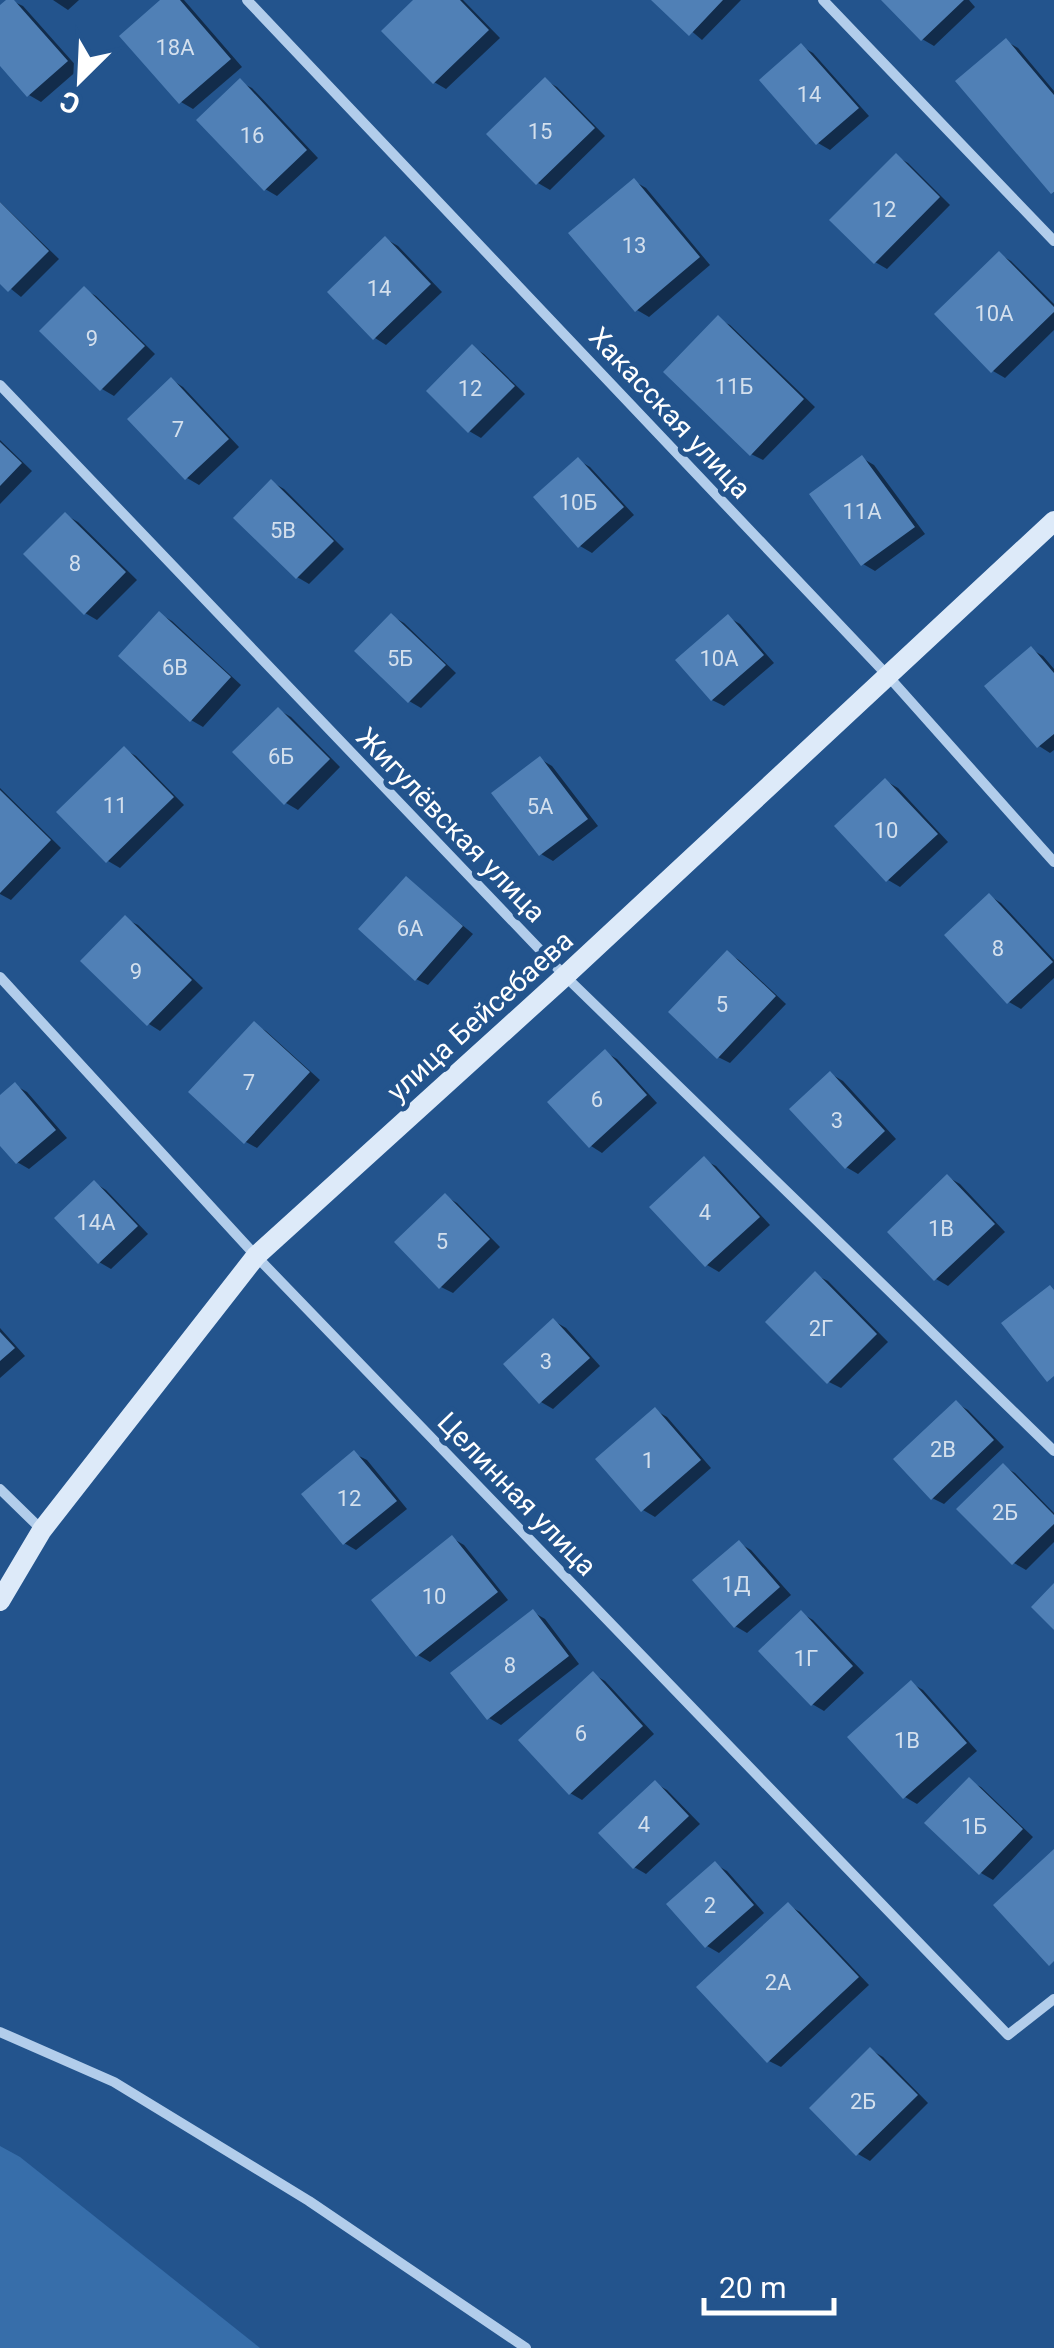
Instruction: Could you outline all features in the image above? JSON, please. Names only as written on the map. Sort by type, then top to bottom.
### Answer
[{"type":"street","name":"Хакасская улица","points":[[248,0],[888,676],[1054,862]]},
{"type":"street","points":[[823,0],[1054,241]]},
{"type":"street","name":"Жигулёвская улица","points":[[0,384],[565,976],[1054,1452]]},
{"type":"street","name":"улица Бейсебаева","points":[[0,1600],[42,1530],[256,1256],[565,976],[1054,520]]},
{"type":"street","name":"Целинная улица","points":[[0,977],[256,1256],[1008,2036],[1054,1999]]},
{"type":"street","points":[[0,1489],[42,1530]]},
{"type":"street","points":[[0,2032],[114,2082],[309,2201],[526,2348]]},
{"type":"shaded area","points":[[0,2146],[20,2157],[260,2348],[0,2348]]},
{"type":"building","points":[[14,0],[68,61],[27,97],[0,66],[0,5]]},
{"type":"building","points":[[160,0],[180,0],[231,59],[179,104],[119,36]]},
{"type":"building","points":[[413,0],[460,0],[489,30],[433,84],[381,31]]},
{"type":"building","points":[[651,0],[723,0],[689,36]]},
{"type":"building","points":[[881,0],[964,0],[921,41]]},
{"type":"building","points":[[1006,38],[1054,95],[1051,194],[955,81]]},
{"type":"building","points":[[801,43],[859,108],[816,145],[759,80]]},
{"type":"building","points":[[545,77],[595,128],[536,185],[486,134]]},
{"type":"building","points":[[240,78],[307,150],[264,191],[196,120]]},
{"type":"building","points":[[896,153],[940,197],[874,264],[829,220]]},
{"type":"building","points":[[634,178],[700,257],[635,312],[568,233]]},
{"type":"building","points":[[0,202],[49,251],[8,292],[0,284]]},
{"type":"building","points":[[385,236],[431,284],[373,340],[327,292]]},
{"type":"building","points":[[999,251],[1054,307],[1054,312],[991,373],[934,314]]},
{"type":"building","points":[[84,286],[145,346],[100,391],[39,331]]},
{"type":"building","points":[[718,315],[804,399],[750,456],[663,372]]},
{"type":"building","points":[[472,344],[515,386],[468,433],[426,391]]},
{"type":"building","points":[[171,377],[229,439],[185,480],[127,419]]},
{"type":"building","points":[[0,442],[22,463],[0,486]]},
{"type":"building","points":[[862,455],[915,527],[861,566],[809,494]]},
{"type":"building","points":[[578,457],[624,507],[578,548],[533,497]]},
{"type":"building","points":[[271,479],[334,541],[296,579],[233,518]]},
{"type":"building","points":[[65,512],[126,572],[84,615],[23,554]]},
{"type":"building","points":[[159,611],[231,677],[190,722],[118,656]]},
{"type":"building","points":[[391,613],[446,665],[408,703],[354,651]]},
{"type":"building","points":[[728,614],[764,655],[711,701],[675,660]]},
{"type":"building","points":[[1031,646],[1054,673],[1054,734],[1037,748],[984,686]]},
{"type":"building","points":[[278,707],[330,759],[284,805],[232,752]]},
{"type":"building","points":[[124,746],[174,797],[106,863],[56,812]]},
{"type":"building","points":[[540,756],[588,819],[539,856],[491,793]]},
{"type":"building","points":[[885,778],[938,834],[886,882],[834,826]]},
{"type":"building","points":[[0,790],[51,840],[0,893]]},
{"type":"building","points":[[406,876],[463,926],[415,981],[358,929]]},
{"type":"building","points":[[989,893],[1053,962],[1007,1004],[944,935]]},
{"type":"building","points":[[125,915],[192,980],[147,1026],[80,961]]},
{"type":"building","points":[[727,950],[776,996],[717,1059],[668,1012]]},
{"type":"building","points":[[254,1021],[310,1072],[244,1144],[188,1092]]},
{"type":"building","points":[[605,1049],[647,1095],[589,1148],[547,1102]]},
{"type":"building","points":[[830,1071],[885,1131],[845,1169],[789,1109]]},
{"type":"building","points":[[15,1082],[56,1130],[16,1164],[0,1146],[0,1095]]},
{"type":"building","points":[[704,1156],[760,1217],[705,1267],[649,1207]]},
{"type":"building","points":[[947,1174],[995,1224],[934,1281],[887,1232]]},
{"type":"building","points":[[94,1180],[138,1226],[98,1264],[54,1218]]},
{"type":"building","points":[[445,1193],[490,1239],[439,1289],[394,1242]]},
{"type":"building","points":[[815,1271],[877,1334],[827,1384],[765,1322]]},
{"type":"building","points":[[1050,1285],[1054,1290],[1054,1376],[1047,1382],[1001,1323]]},
{"type":"building","points":[[553,1318],[590,1358],[539,1404],[503,1364]]},
{"type":"building","points":[[0,1332],[15,1348],[0,1361]]},
{"type":"building","points":[[956,1400],[994,1440],[931,1500],[893,1459]]},
{"type":"building","points":[[655,1407],[701,1460],[641,1512],[595,1459]]},
{"type":"building","points":[[354,1450],[397,1501],[343,1545],[301,1494]]},
{"type":"building","points":[[1003,1463],[1054,1515],[1054,1524],[1012,1565],[956,1509]]},
{"type":"building","points":[[452,1535],[498,1592],[416,1657],[371,1600]]},
{"type":"building","points":[[739,1540],[780,1587],[734,1628],[692,1580]]},
{"type":"building","points":[[1054,1583],[1054,1630],[1031,1607]]},
{"type":"building","points":[[533,1609],[569,1656],[487,1720],[450,1673]]},
{"type":"building","points":[[801,1610],[853,1666],[811,1706],[758,1651]]},
{"type":"building","points":[[593,1671],[643,1726],[569,1795],[518,1740]]},
{"type":"building","points":[[911,1680],[967,1743],[903,1799],[847,1737]]},
{"type":"building","points":[[969,1777],[1023,1829],[979,1875],[924,1823]]},
{"type":"building","points":[[655,1780],[689,1816],[633,1869],[598,1833]]},
{"type":"building","points":[[1054,1849],[1054,1961],[1049,1966],[993,1905]]},
{"type":"building","points":[[715,1861],[754,1905],[705,1948],[666,1904]]},
{"type":"building","points":[[788,1902],[859,1977],[767,2063],[696,1987]]},
{"type":"building","points":[[870,2047],[918,2095],[856,2156],[809,2108]]}]
